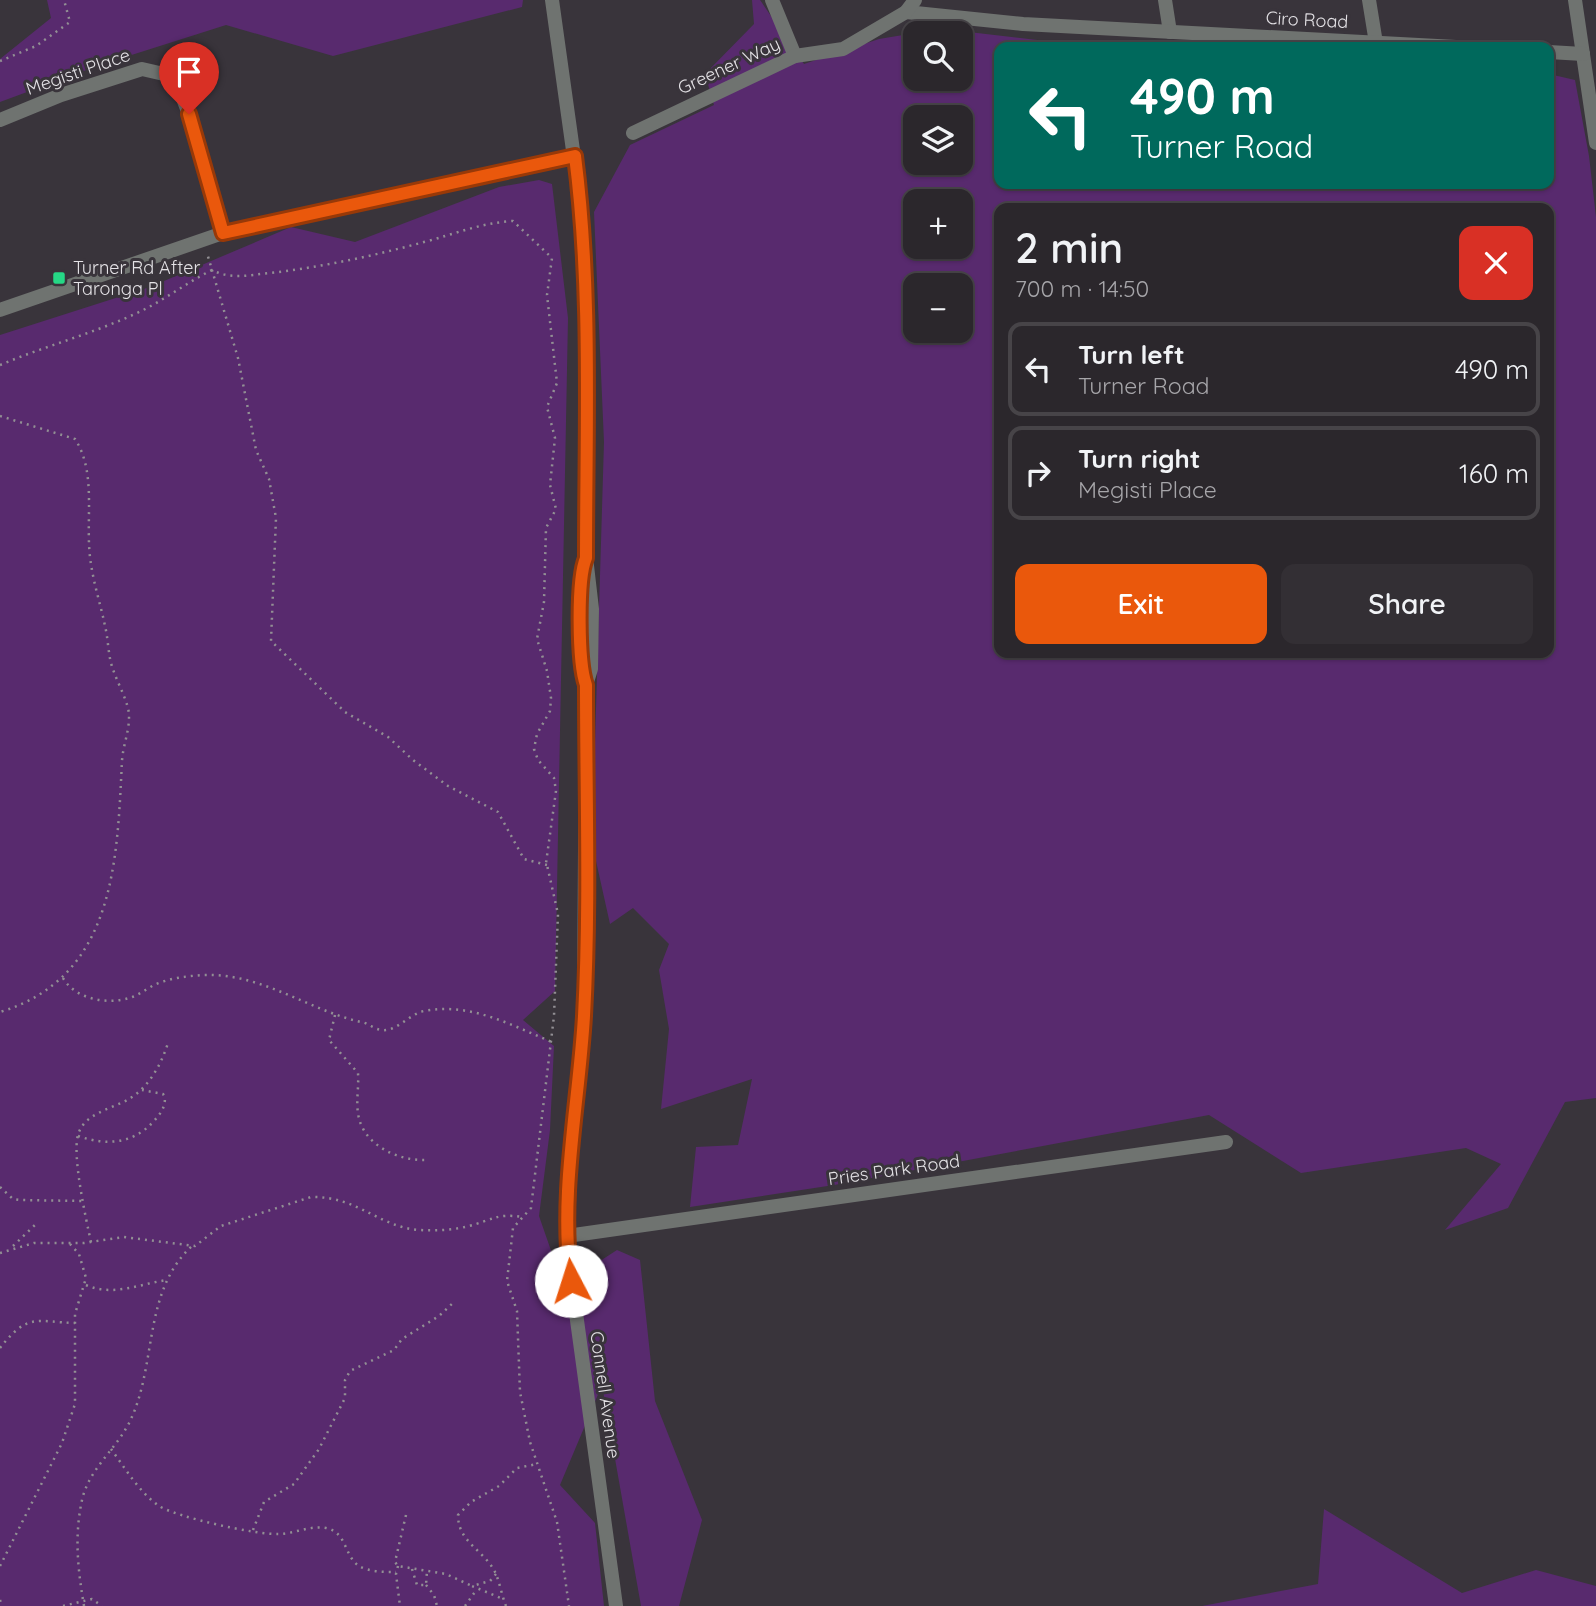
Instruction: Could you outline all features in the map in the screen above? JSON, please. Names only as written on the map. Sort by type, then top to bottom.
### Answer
[{"type":"street","name":"Connell Avenue","points":[[552,0],[583,222],[586,295],[586,558],[582,573],[581,614],[582,672],[586,685],[584,1012],[567,1236],[574,1307],[616,1606]]},
{"type":"street","points":[[772,0],[795,56]]},
{"type":"street","points":[[1165,0],[1170,32]]},
{"type":"street","points":[[1369,0],[1376,42]]},
{"type":"street","points":[[1576,0],[1596,144]]},
{"type":"street","name":"Greener Way","points":[[633,133],[795,56],[843,49],[910,6]]},
{"type":"street","name":"Ciro Road","points":[[910,6],[1023,24],[1357,42]]},
{"type":"street","points":[[1554,52],[1583,54]]},
{"type":"street","name":"Megisti Place","points":[[0,120],[61,95],[142,69],[168,75],[177,83],[189,114],[223,233]]},
{"type":"street","points":[[0,310],[223,233],[575,156]]},
{"type":"street","name":"Pries Park Road","points":[[567,1236],[1226,1142]]},
{"type":"path","points":[[0,61],[36,46],[69,22],[64,0]]},
{"type":"path","points":[[212,270],[224,276],[300,270],[426,242],[493,222],[513,221],[552,258],[547,295],[557,383],[547,407],[555,438],[550,485],[556,509],[546,528],[544,602],[537,639],[547,671],[551,698],[550,711],[537,734],[534,749],[538,760],[554,778],[556,791],[547,865],[558,914],[552,1042],[531,1208],[513,1228],[507,1281],[517,1311],[520,1392],[537,1464],[557,1522],[569,1606]]},
{"type":"path","points":[[203,240],[238,358],[256,450],[268,479],[276,518],[271,641],[345,712],[388,737],[448,786],[498,812],[524,859],[547,865]]},
{"type":"path","points":[[0,365],[140,312],[212,270]]},
{"type":"path","points":[[0,416],[75,439],[82,450],[86,463],[87,530],[92,571],[111,663],[128,708],[130,723],[122,758],[116,854],[108,896],[91,940],[63,978],[37,998],[0,1012]]},
{"type":"path","points":[[63,978],[78,993],[103,1001],[118,1001],[179,977],[226,975],[290,993],[335,1015],[384,1030],[419,1012],[466,1010],[503,1021],[552,1042]]},
{"type":"path","points":[[335,1015],[329,1040],[358,1073],[358,1116],[367,1133],[393,1155],[410,1161],[426,1160]]},
{"type":"path","points":[[91,1242],[82,1201],[78,1136],[94,1116],[127,1101],[141,1090],[158,1069],[168,1043]]},
{"type":"path","points":[[78,1136],[111,1143],[126,1141],[143,1133],[163,1112],[165,1097],[163,1094],[141,1090]]},
{"type":"path","points":[[0,1187],[12,1199],[82,1201]]},
{"type":"path","points":[[84,1606],[76,1559],[79,1512],[88,1483],[130,1423],[136,1408],[152,1324],[168,1280],[182,1255],[192,1246],[202,1243],[221,1226],[311,1197],[343,1201],[412,1229],[464,1227],[503,1214],[522,1217]]},
{"type":"path","points":[[11,1248],[36,1224]]},
{"type":"path","points":[[0,1254],[34,1242],[70,1244],[143,1238],[192,1246]]},
{"type":"path","points":[[0,1566],[71,1419],[75,1404],[75,1314],[86,1285],[79,1254],[70,1244]]},
{"type":"path","points":[[86,1285],[99,1291],[112,1292],[168,1280]]},
{"type":"path","points":[[253,1530],[264,1502],[293,1484],[319,1449],[345,1398],[345,1380],[350,1371],[394,1350],[402,1339],[439,1316],[454,1303]]},
{"type":"path","points":[[0,1348],[21,1327],[33,1321],[75,1323]]},
{"type":"path","points":[[111,1448],[142,1490],[161,1507],[225,1527],[276,1535],[327,1528],[338,1532],[357,1564],[363,1568],[396,1572]]},
{"type":"path","points":[[506,1606],[496,1574],[488,1561],[466,1541],[458,1528],[458,1515],[517,1468],[537,1464]]},
{"type":"path","points":[[406,1516],[397,1546],[395,1562],[398,1566],[446,1574],[503,1599]]},
{"type":"path","points":[[398,1566],[396,1572],[400,1606]]},
{"type":"path","points":[[412,1569],[417,1585],[426,1585]]},
{"type":"path","points":[[427,1571],[426,1585],[434,1595],[437,1606]]},
{"type":"path","points":[[472,1586],[490,1581],[496,1574]]},
{"type":"path","points":[[465,1606],[477,1588]]},
{"type":"path","points":[[62,1606],[83,1599],[92,1599],[102,1606]]},
{"type":"path","points":[[0,1600],[2,1606]]},
{"type":"shaded area","points":[[47,0],[523,0],[522,7],[333,56],[226,25],[100,65],[0,102],[0,59],[51,18]]},
{"type":"shaded area","points":[[752,0],[760,0],[804,64],[879,39],[903,35],[903,91],[973,91],[973,33],[1054,42],[994,42],[994,189],[1554,189],[1554,75],[1575,80],[1589,156],[1596,217],[1596,1098],[1565,1102],[1508,1208],[1445,1230],[1501,1164],[1466,1148],[1301,1173],[1209,1115],[834,1185],[690,1207],[696,1147],[738,1145],[752,1079],[661,1109],[669,1029],[659,970],[669,944],[633,908],[610,924],[592,843],[604,442],[594,212],[630,145],[714,105],[705,74],[754,24]]},
{"type":"shaded area","points":[[539,180],[552,184],[568,318],[555,991],[523,1020],[554,1046],[550,1130],[539,1216],[563,1285],[617,1250],[640,1260],[655,1401],[702,1520],[679,1606],[641,1606],[602,1385],[560,1485],[595,1523],[604,1606],[0,1606],[0,335],[150,287],[291,227],[355,242],[499,187]]},
{"type":"shaded area","points":[[1324,1509],[1462,1593],[1536,1570],[1596,1586],[1596,1606],[1202,1606],[1318,1584]]},
{"type":"place","name":"Turner Rd After Taronga Pl","points":[[59,278]]},
{"type":"route","points":[[189,114],[223,233],[575,156],[583,222],[586,306],[586,558],[582,573],[581,607],[582,672],[586,685],[586,840],[584,1012],[568,1192],[567,1247],[571,1281]]}]
